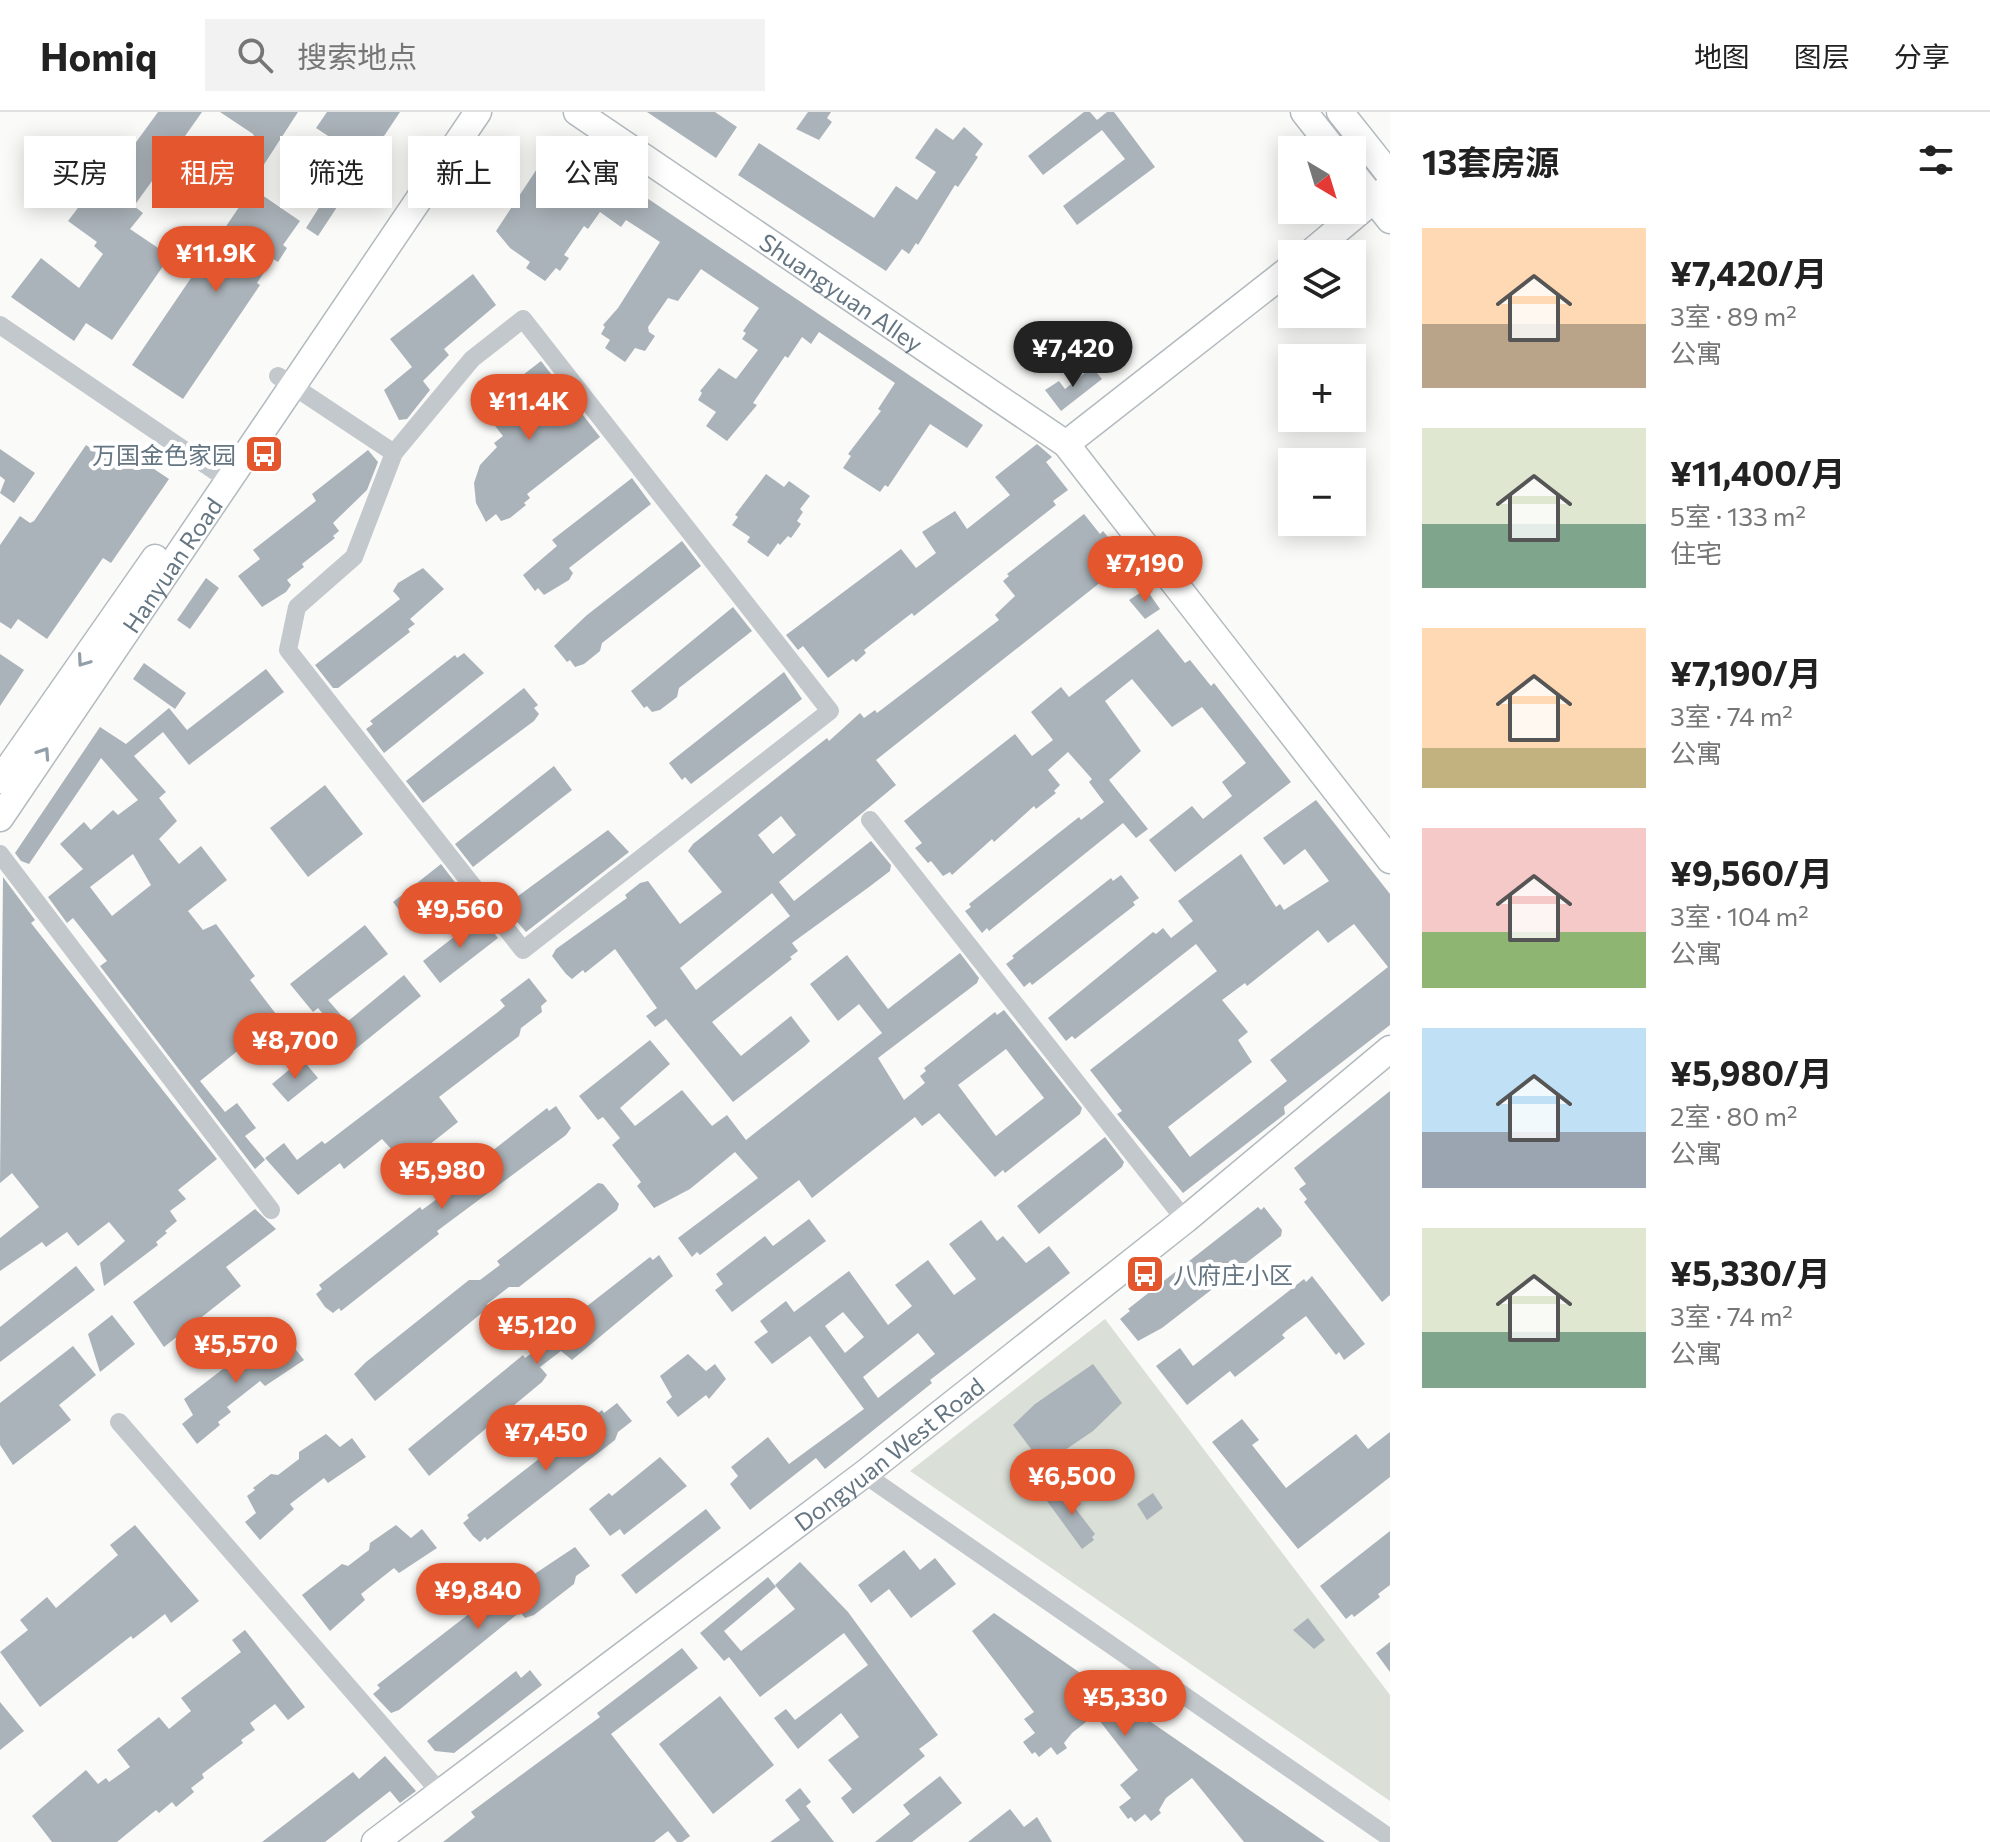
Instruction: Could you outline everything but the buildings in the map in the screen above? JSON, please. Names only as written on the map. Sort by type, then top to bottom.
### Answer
[{"type":"street","name":"Hanyuan Road","points":[[0,818],[459,112]]},
{"type":"street","name":"Hanyuan Road","points":[[0,780],[215,471],[285,381],[478,112]]},
{"type":"street","name":"Shuangyuan Alley","points":[[577,112],[1066,444],[1390,860]]},
{"type":"street","points":[[1304,112],[1323,136]]},
{"type":"street","points":[[1340,112],[1390,175]]},
{"type":"street","points":[[1330,240],[1385,203],[1366,185]]},
{"type":"street","points":[[1066,444],[1278,278]]},
{"type":"street","points":[[523,319],[830,711],[523,950],[288,650],[297,607],[354,557],[394,453],[472,359],[523,319]]},
{"type":"street","points":[[0,325],[215,471]]},
{"type":"street","points":[[285,381],[394,453]]},
{"type":"street","points":[[870,820],[1185,1220]]},
{"type":"street","points":[[0,854],[271,1210]]},
{"type":"street","name":"Dongyuan West Road","points":[[375,1842],[864,1474],[1185,1220],[1390,1050]]},
{"type":"street","points":[[119,1422],[439,1791]]},
{"type":"street","points":[[864,1474],[1390,1838]]},
{"type":"shaded area","points":[[1105,1319],[1390,1695],[1390,1801],[910,1471]]},
{"type":"place","name":"万国金色家园","points":[[264,454]]},
{"type":"place","name":"八府庄小区","points":[[1145,1274]]}]
